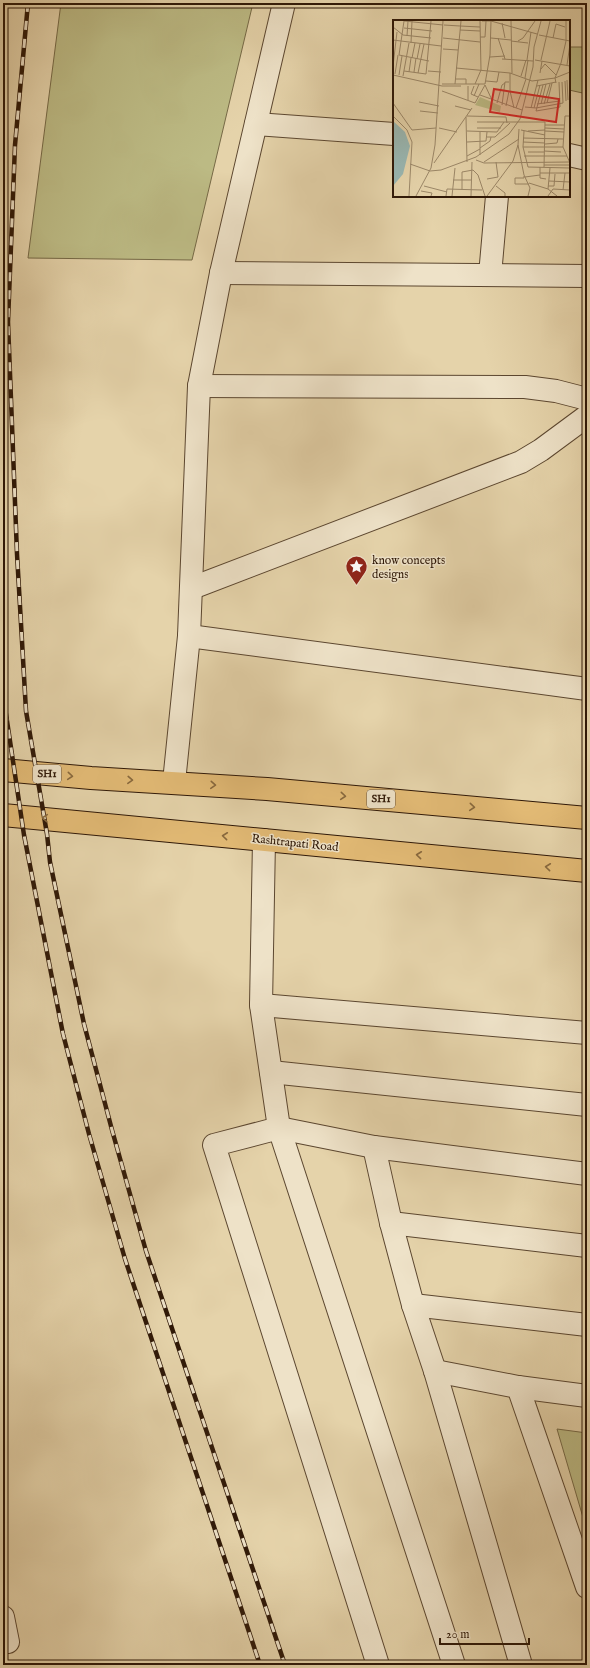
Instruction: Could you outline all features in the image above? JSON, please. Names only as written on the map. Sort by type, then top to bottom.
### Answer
[{"type":"main road","name":"SH1","points":[[3,770],[91,778],[174,782],[587,818]]},
{"type":"main road","name":"Rashtrapati Road","points":[[3,815],[587,871]]},
{"type":"street","points":[[174,782],[189,636],[199,386],[221,273],[286,5]]},
{"type":"street","points":[[256,124],[393,134]]},
{"type":"street","points":[[570,155],[587,159]]},
{"type":"street","points":[[490,275],[497,197]]},
{"type":"street","points":[[221,273],[587,276]]},
{"type":"street","points":[[199,386],[525,387],[556,391],[587,400]]},
{"type":"street","points":[[192,588],[521,462],[541,450],[587,416]]},
{"type":"street","points":[[189,636],[587,690]]},
{"type":"street","points":[[264,840],[261,1005],[278,1128],[454,1665]]},
{"type":"street","points":[[261,1005],[587,1033]]},
{"type":"street","points":[[271,1072],[587,1105]]},
{"type":"street","points":[[378,1665],[214,1146],[278,1128],[374,1148],[587,1174]]},
{"type":"street","points":[[374,1148],[391,1223],[413,1305],[435,1371],[521,1665]]},
{"type":"street","points":[[391,1223],[587,1246]]},
{"type":"street","points":[[413,1305],[587,1325]]},
{"type":"street","points":[[435,1371],[518,1387],[587,1396]]},
{"type":"street","points":[[518,1387],[587,1587]]},
{"type":"street","points":[[3,1617],[8,1642]]},
{"type":"shaded area","points":[[61,3],[253,3],[192,260],[28,258]]},
{"type":"shaded area","points":[[570,47],[587,47],[587,94],[570,90]]},
{"type":"shaded area","points":[[557,1429],[587,1433],[587,1531]]},
{"type":"railway","points":[[28,3],[15,145],[8,322],[17,554],[26,711],[47,834],[50,862],[84,1024],[112,1130],[146,1251],[285,1665]]},
{"type":"railway","points":[[3,694],[24,835],[63,1034],[89,1134],[125,1259],[260,1665]]},
{"type":"place","name":"know concepts designs","points":[[356,586]]}]
